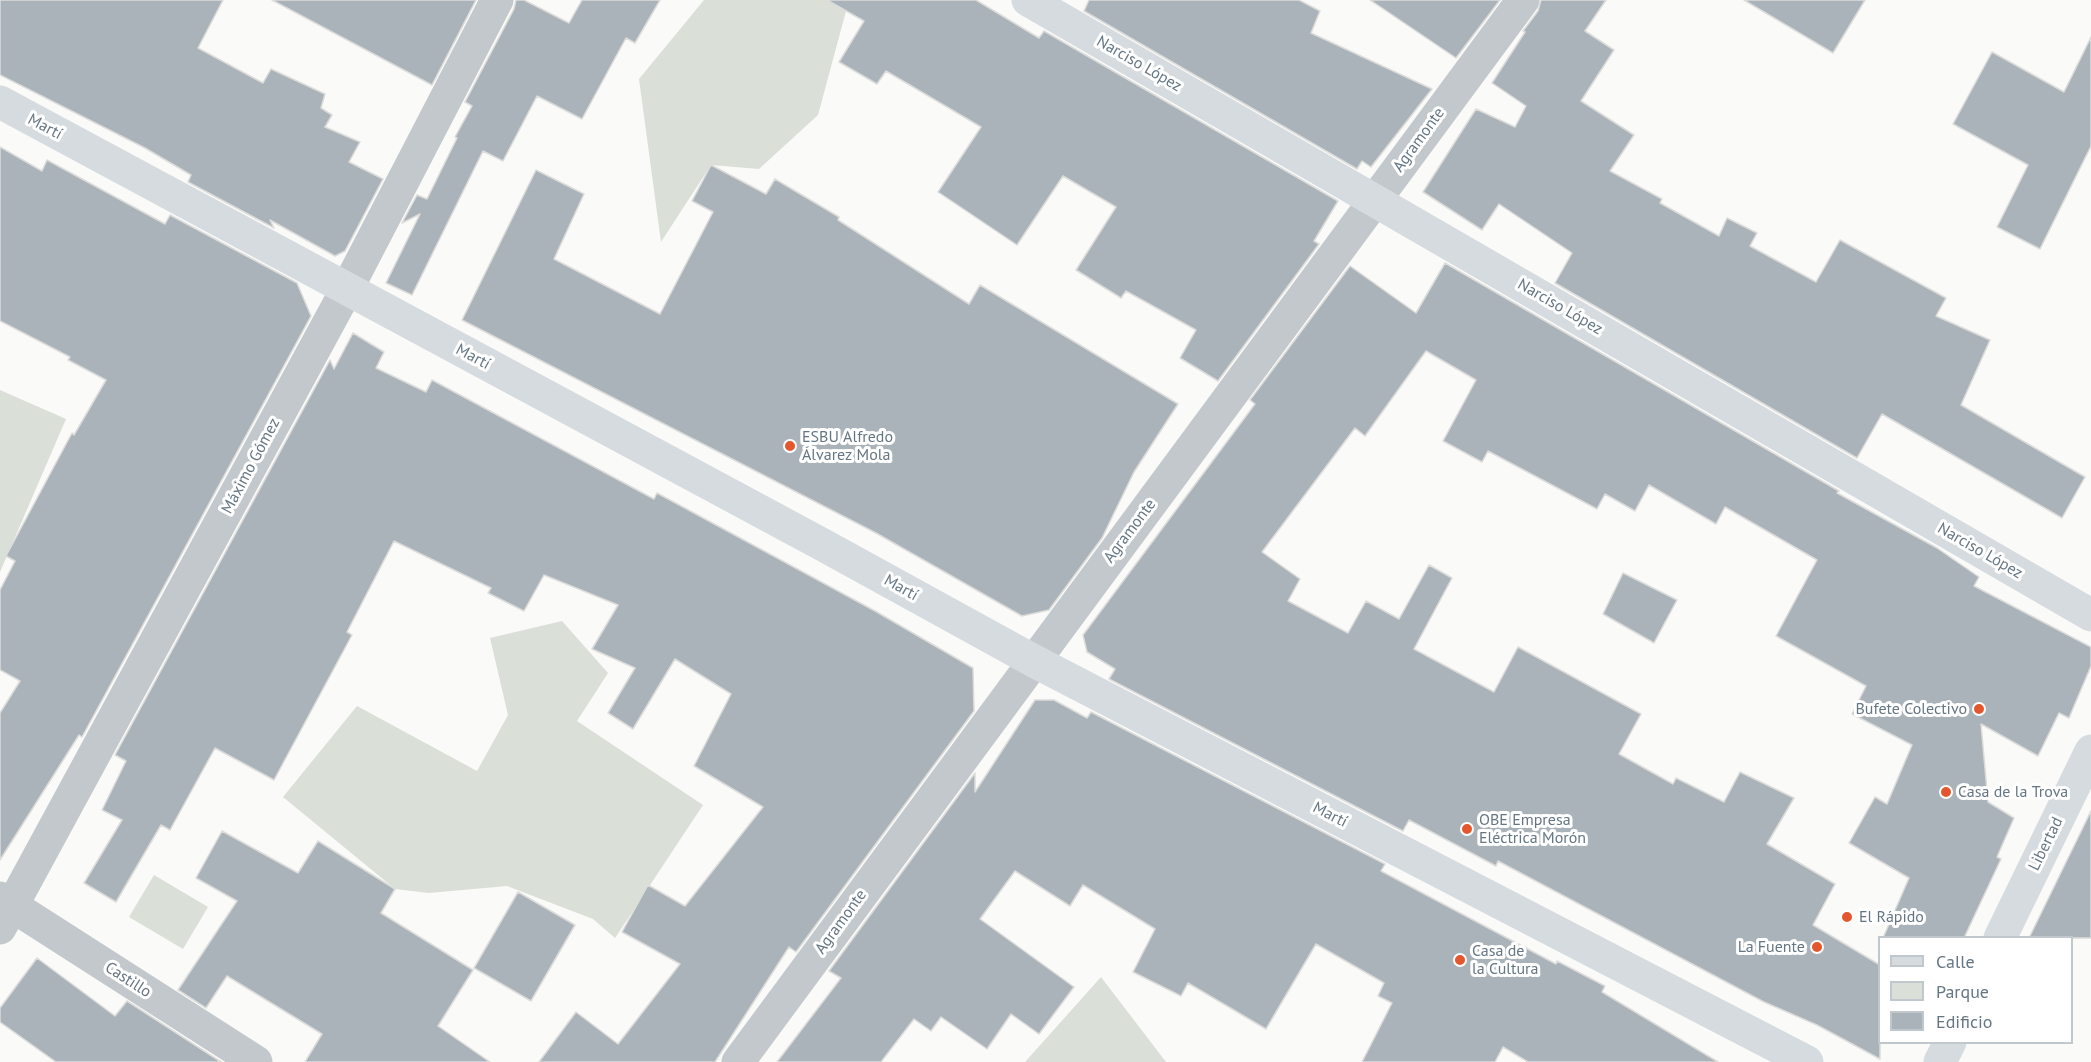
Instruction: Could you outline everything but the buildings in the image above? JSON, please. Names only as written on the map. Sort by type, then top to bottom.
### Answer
[{"type":"main road","name":"Narciso López","points":[[1028,0],[2091,615]]},
{"type":"main road","name":"Martí","points":[[0,102],[1034,661],[1807,1062]]},
{"type":"main road","name":"Libertad","points":[[2001,936],[2091,751]]},
{"type":"main road","points":[[1940,1062],[1949,1044]]},
{"type":"street","name":"Máximo Gómez","points":[[4,911],[347,289],[497,0]]},
{"type":"street","name":"Agramonte","points":[[738,1062],[1523,0]]},
{"type":"street","name":"Castillo","points":[[4,911],[256,1062]]},
{"type":"green space","points":[[704,0],[849,0],[818,115],[759,169],[711,165],[661,242],[639,79]]},
{"type":"green space","points":[[0,390],[66,419],[0,572]]},
{"type":"green space","points":[[562,621],[608,673],[577,721],[703,805],[615,938],[593,919],[507,886],[429,893],[395,889],[283,797],[357,706],[477,771],[508,715],[490,638]]},
{"type":"green space","points":[[154,875],[208,907],[183,949],[129,917]]},
{"type":"green space","points":[[1101,977],[1166,1062],[1025,1062]]},
{"type":"place","name":"ESBU Alfredo Álvarez Mola","points":[[790,446]]},
{"type":"place","name":"Bufete Colectivo","points":[[1979,709]]},
{"type":"place","name":"Casa de la Trova","points":[[1946,792]]},
{"type":"place","name":"OBE Empresa Eléctrica Morón","points":[[1467,829]]},
{"type":"place","name":"El Rápido","points":[[1847,917]]},
{"type":"place","name":"La Fuente","points":[[1817,947]]},
{"type":"place","name":"Casa de la Cultura","points":[[1460,960]]}]
